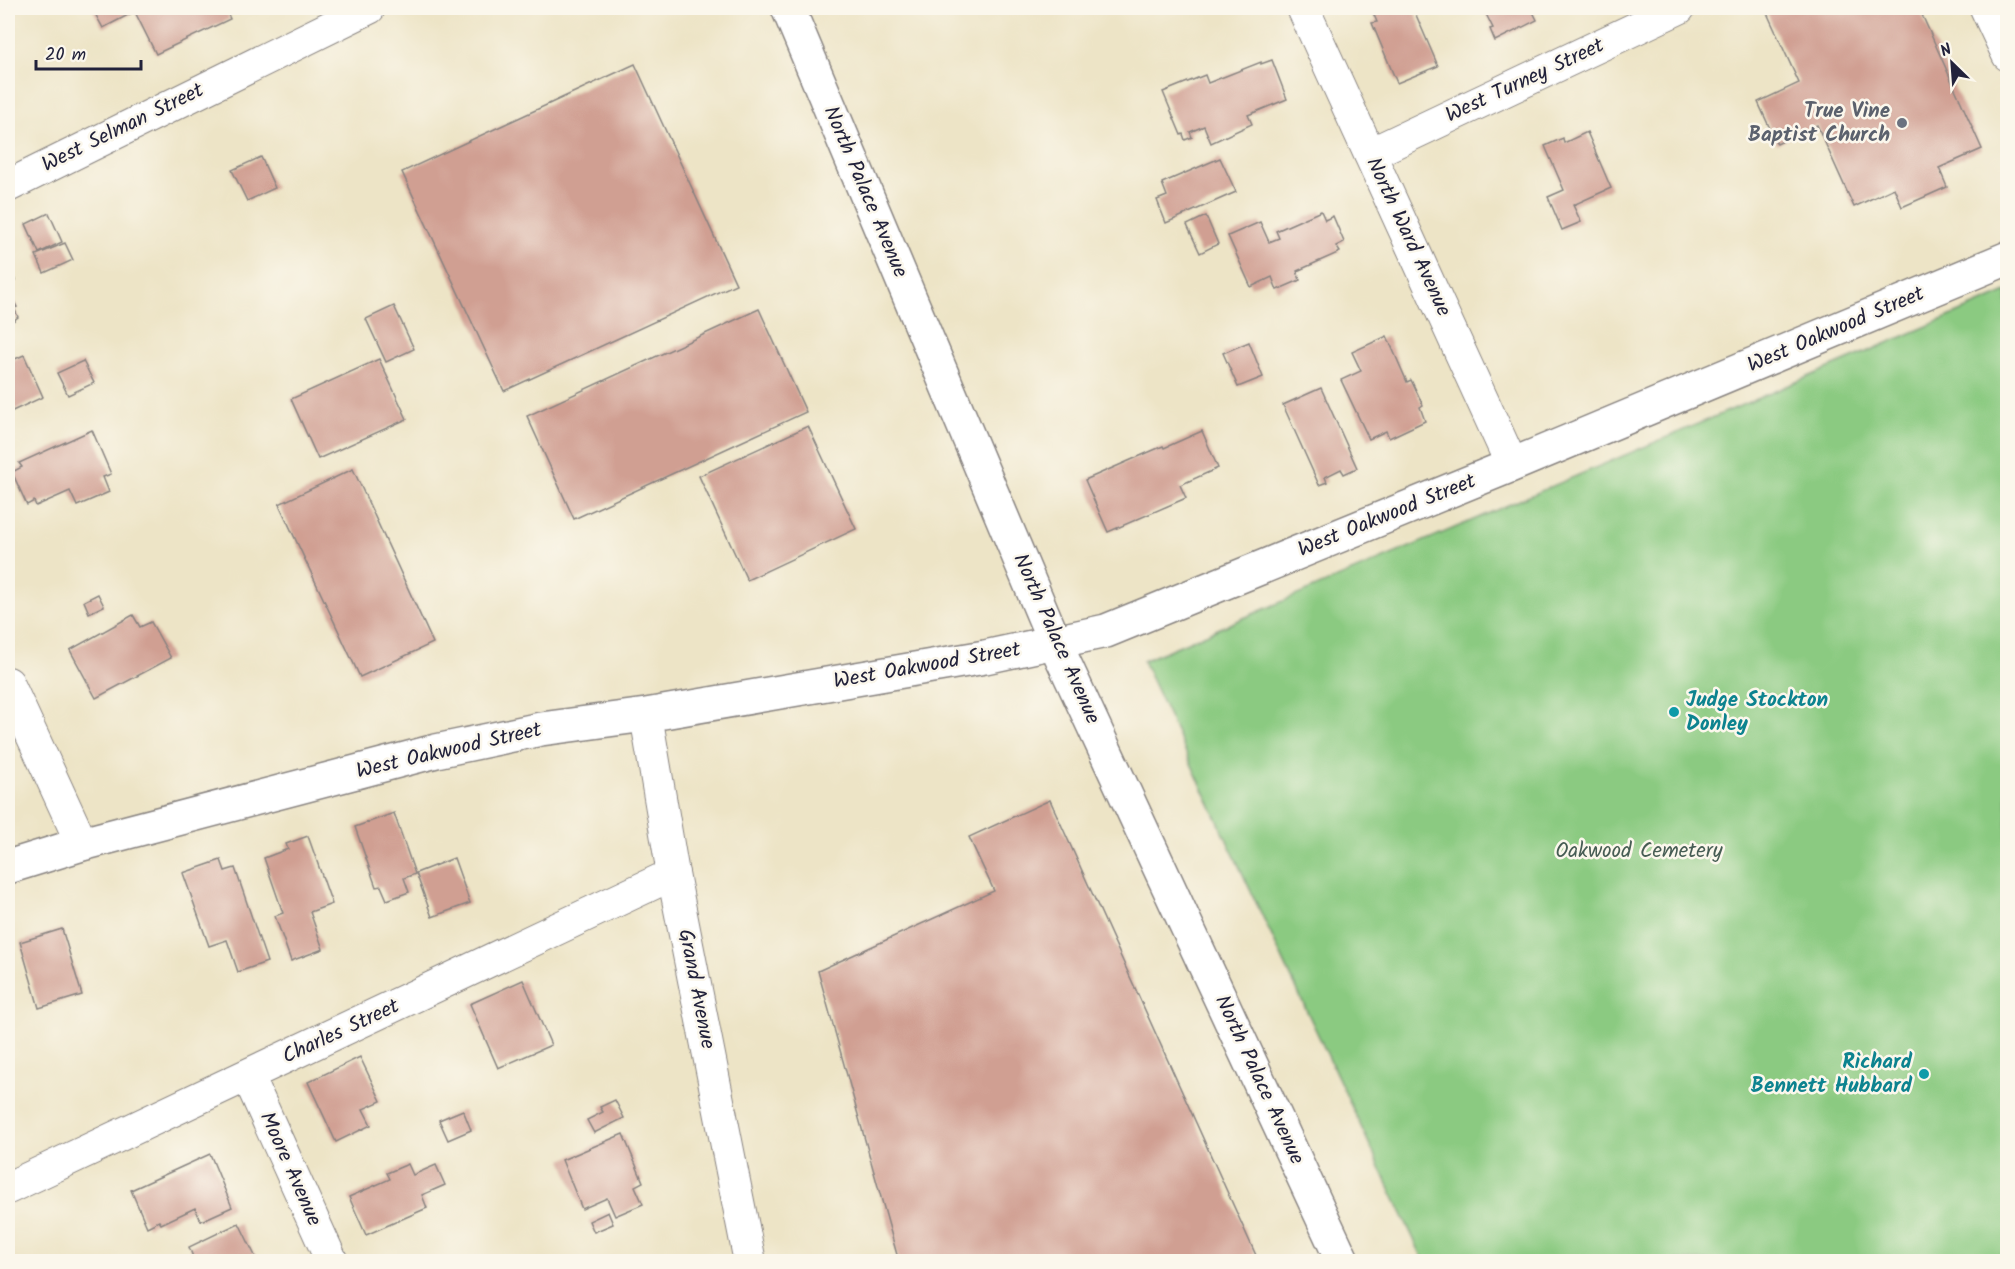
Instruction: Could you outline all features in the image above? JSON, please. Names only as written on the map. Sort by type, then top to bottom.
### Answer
[{"type":"street","name":"West Selman Street","points":[[8,186],[313,19],[369,8]]},
{"type":"street","name":"North Palace Avenue","points":[[788,8],[1055,643],[1343,1262]]},
{"type":"street","name":"North Ward Avenue","points":[[1303,8],[1512,465]]},
{"type":"street","name":"West Turney Street","points":[[1370,154],[1679,8]]},
{"type":"street","points":[[1986,8],[2007,55]]},
{"type":"street","name":"West Oakwood Street","points":[[8,867],[82,844],[436,751],[541,729],[646,715],[796,690],[1055,643],[1106,631],[1512,465],[2007,258]]},
{"type":"street","points":[[8,683],[82,844]]},
{"type":"street","name":"Grand Avenue","points":[[646,715],[673,874],[750,1262]]},
{"type":"street","name":"Charles Street","points":[[8,1188],[673,874]]},
{"type":"street","name":"Moore Avenue","points":[[248,1076],[332,1262]]},
{"type":"green space","name":"Oakwood Cemetery","points":[[2007,292],[2007,1261],[1424,1261],[1143,661]]},
{"type":"building","points":[[92,8],[132,8],[134,12],[103,28]]},
{"type":"building","points":[[133,8],[225,8],[230,19],[156,54]]},
{"type":"building","points":[[1371,8],[1413,8],[1438,66],[1397,83],[1372,23],[1377,22]]},
{"type":"building","points":[[1483,8],[1531,8],[1537,20],[1495,41],[1490,29],[1493,28]]},
{"type":"building","points":[[1779,8],[1919,8],[1982,149],[1939,168],[1947,187],[1902,207],[1894,188],[1854,207],[1817,125],[1777,144],[1758,102],[1799,83],[1767,13]]},
{"type":"building","points":[[1272,60],[1287,99],[1248,115],[1252,124],[1211,143],[1204,126],[1190,132],[1192,137],[1185,140],[1163,92],[1205,75],[1208,83],[1261,62],[1261,64]]},
{"type":"building","points":[[635,64],[736,284],[504,391],[402,172]]},
{"type":"building","points":[[1587,132],[1611,188],[1573,205],[1581,222],[1562,230],[1548,197],[1564,190],[1545,146],[1563,138],[1564,143]]},
{"type":"building","points":[[261,157],[275,188],[247,201],[232,170]]},
{"type":"building","points":[[1220,158],[1236,192],[1166,223],[1157,200],[1167,196],[1162,183]]},
{"type":"building","points":[[1321,211],[1325,220],[1333,216],[1344,242],[1336,246],[1340,252],[1297,271],[1300,280],[1277,290],[1272,277],[1251,287],[1228,236],[1260,222],[1269,242],[1279,238],[1276,231]]},
{"type":"building","points":[[49,213],[62,242],[39,253],[26,224]]},
{"type":"building","points":[[1206,216],[1218,244],[1200,253],[1187,225]]},
{"type":"building","points":[[65,243],[73,260],[44,273],[36,255]]},
{"type":"building","points":[[11,271],[15,280],[8,283],[8,272]]},
{"type":"building","points":[[12,298],[17,307],[14,308],[18,317],[8,325],[8,300]]},
{"type":"building","points":[[394,306],[414,349],[386,362],[366,319]]},
{"type":"building","points":[[759,309],[806,412],[574,519],[527,416]]},
{"type":"building","points":[[1387,336],[1407,382],[1411,380],[1423,405],[1420,407],[1425,421],[1389,438],[1386,431],[1369,439],[1341,380],[1361,371],[1352,352]]},
{"type":"building","points":[[1249,342],[1263,377],[1238,387],[1223,353]]},
{"type":"building","points":[[24,355],[43,397],[8,413],[8,362]]},
{"type":"building","points":[[379,359],[407,419],[318,459],[291,399]]},
{"type":"building","points":[[83,361],[94,383],[68,395],[57,373]]},
{"type":"building","points":[[1321,388],[1357,468],[1344,474],[1341,469],[1325,477],[1327,482],[1319,485],[1283,405]]},
{"type":"building","points":[[808,426],[856,529],[747,580],[699,476]]},
{"type":"building","points":[[92,430],[111,474],[103,477],[109,492],[77,506],[70,491],[36,506],[34,501],[27,505],[12,472],[22,467],[19,463]]},
{"type":"building","points":[[1202,431],[1218,468],[1180,485],[1186,498],[1108,532],[1085,480]]},
{"type":"building","points":[[353,469],[433,643],[360,677],[279,504]]},
{"type":"building","points":[[98,594],[104,606],[89,613],[84,601]]},
{"type":"building","points":[[133,615],[140,627],[151,622],[171,658],[96,698],[70,650]]},
{"type":"building","points":[[1050,800],[1259,1262],[899,1262],[818,971],[994,891],[969,837]]},
{"type":"building","points":[[394,813],[415,874],[404,878],[409,892],[387,900],[381,886],[376,887],[355,827]]},
{"type":"building","points":[[308,836],[332,904],[310,912],[323,949],[291,961],[275,916],[283,913],[264,858],[288,849],[286,844]]},
{"type":"building","points":[[454,858],[470,903],[432,917],[416,873]]},
{"type":"building","points":[[221,860],[225,871],[235,868],[267,962],[238,972],[227,940],[209,946],[183,873]]},
{"type":"building","points":[[62,929],[82,995],[39,1008],[20,942]]},
{"type":"building","points":[[523,980],[551,1045],[498,1068],[470,1004]]},
{"type":"building","points":[[360,1057],[381,1101],[363,1109],[371,1125],[336,1142],[308,1082]]},
{"type":"building","points":[[615,1100],[624,1118],[594,1133],[587,1120],[603,1112],[600,1107]]},
{"type":"building","points":[[463,1110],[471,1130],[448,1140],[439,1120]]},
{"type":"building","points":[[623,1134],[643,1182],[635,1186],[643,1204],[615,1216],[607,1198],[582,1209],[562,1160]]},
{"type":"building","points":[[210,1154],[232,1207],[201,1221],[195,1208],[161,1224],[159,1221],[147,1227],[131,1190]]},
{"type":"building","points":[[408,1164],[413,1175],[436,1165],[445,1185],[422,1195],[427,1208],[366,1235],[349,1197],[390,1179],[387,1173]]},
{"type":"building","points":[[608,1212],[613,1224],[594,1232],[589,1221]]},
{"type":"building","points":[[239,1223],[258,1262],[195,1262],[189,1247]]},
{"type":"place","name":"True Vine Baptist Church","points":[[1902,123]]},
{"type":"place","name":"Judge Stockton Donley","points":[[1674,712]]},
{"type":"place","name":"Richard Bennett Hubbard","points":[[1924,1074]]}]
